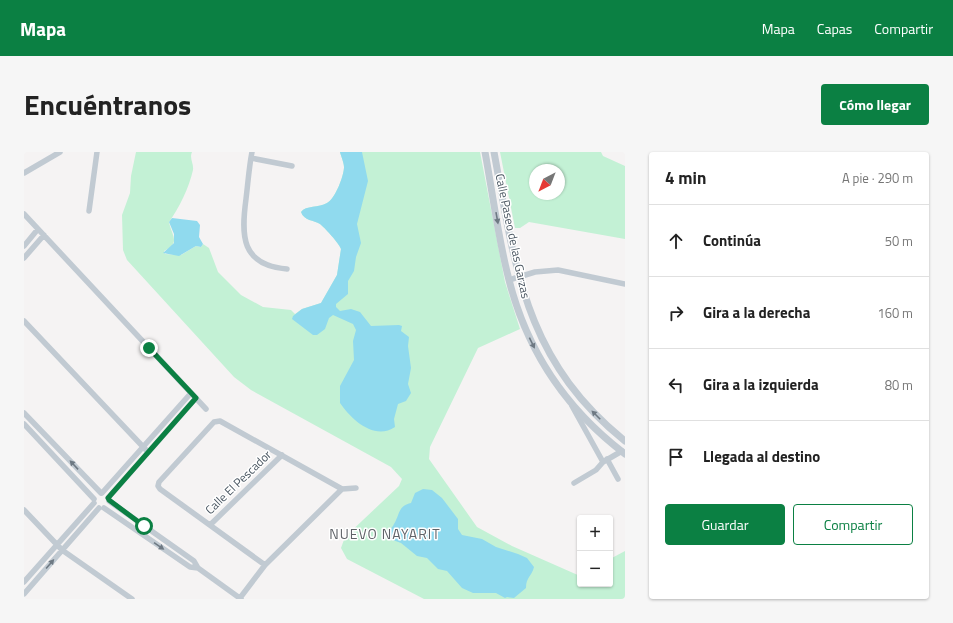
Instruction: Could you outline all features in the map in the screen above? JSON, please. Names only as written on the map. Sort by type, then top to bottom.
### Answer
[{"type":"street","points":[[24,172],[60,152]]},
{"type":"street","points":[[89,211],[97,152]]},
{"type":"street","name":"Calle Paseo de las Garzas","points":[[485,152],[509,280],[523,323],[542,364],[570,403],[590,424],[624,453]]},
{"type":"street","name":"Calle Paseo de las Garzas","points":[[494,152],[519,277],[534,322],[552,359],[578,396],[596,416],[625,441]]},
{"type":"street","points":[[287,269],[276,268],[261,262],[251,252],[245,240],[243,220],[251,155],[292,166]]},
{"type":"street","points":[[24,214],[206,409]]},
{"type":"street","points":[[24,246],[38,229]]},
{"type":"street","points":[[24,258],[44,235]]},
{"type":"street","points":[[509,280],[535,272],[558,270],[625,284]]},
{"type":"street","points":[[24,321],[148,452]]},
{"type":"street","points":[[542,364],[552,359]]},
{"type":"street","points":[[24,582],[94,501],[97,494],[101,493],[191,393]]},
{"type":"street","points":[[24,594],[62,550],[102,508],[148,452],[196,398]]},
{"type":"street","points":[[570,403],[605,461],[618,479]]},
{"type":"street","points":[[24,412],[101,493],[194,561],[198,568],[240,599],[265,565],[342,489]]},
{"type":"street","points":[[265,565],[160,490],[158,486],[159,482],[214,422],[220,421],[342,489],[356,488]]},
{"type":"street","points":[[24,424],[102,508],[190,567],[198,568]]},
{"type":"street","points":[[574,483],[596,470],[605,461],[624,453]]},
{"type":"street","name":"Calle El Pescador","points":[[210,525],[282,456]]},
{"type":"street","points":[[24,510],[62,550],[132,599]]},
{"type":"green space","points":[[136,152],[192,152],[191,156],[193,170],[189,184],[183,198],[169,222],[174,242],[164,251],[165,254],[181,255],[196,246],[201,247],[203,244],[209,248],[218,272],[241,295],[263,307],[291,310],[295,314],[302,309],[321,303],[337,275],[341,249],[340,246],[322,226],[304,217],[301,212],[306,208],[324,205],[333,197],[344,171],[344,165],[340,152],[480,152],[505,282],[520,329],[478,348],[430,447],[429,459],[477,527],[512,546],[577,575],[577,587],[613,587],[613,557],[625,551],[625,599],[424,599],[347,559],[341,548],[345,537],[399,486],[402,479],[391,467],[251,390],[234,377],[127,260],[123,250],[122,215],[130,193],[131,176]]},
{"type":"green space","points":[[500,152],[601,152],[603,156],[625,166],[625,239],[529,222],[520,228],[515,228]]},
{"type":"water","points":[[340,152],[362,152],[368,181],[357,224],[361,243],[356,257],[354,271],[348,281],[348,294],[336,304],[336,307],[340,311],[351,309],[360,312],[371,326],[402,326],[401,331],[409,337],[408,346],[411,368],[408,384],[411,393],[406,401],[398,404],[394,419],[395,427],[387,431],[371,430],[364,426],[350,415],[340,403],[340,386],[354,360],[353,341],[356,330],[353,324],[333,315],[329,318],[325,329],[317,335],[313,335],[292,319],[293,316],[302,309],[321,303],[337,275],[341,249],[340,246],[322,226],[304,217],[301,212],[306,208],[324,205],[333,197],[344,171],[344,165]]},
{"type":"water","points":[[172,218],[197,221],[200,225],[199,237],[203,244],[201,247],[196,246],[179,256],[163,253],[174,243],[174,234],[169,222]]},
{"type":"water","points":[[423,489],[432,490],[442,498],[458,519],[458,529],[462,535],[482,539],[496,547],[527,558],[534,567],[527,581],[526,588],[514,598],[505,598],[496,593],[473,593],[462,588],[447,571],[438,569],[427,558],[417,556],[401,543],[390,539],[388,533],[401,508],[411,503],[415,493]]},
{"type":"district","name":"NUEVO NAYARIT","points":[[385,533]]},
{"type":"route","points":[[144,526],[119,509],[108,498],[196,398],[149,348]]}]
